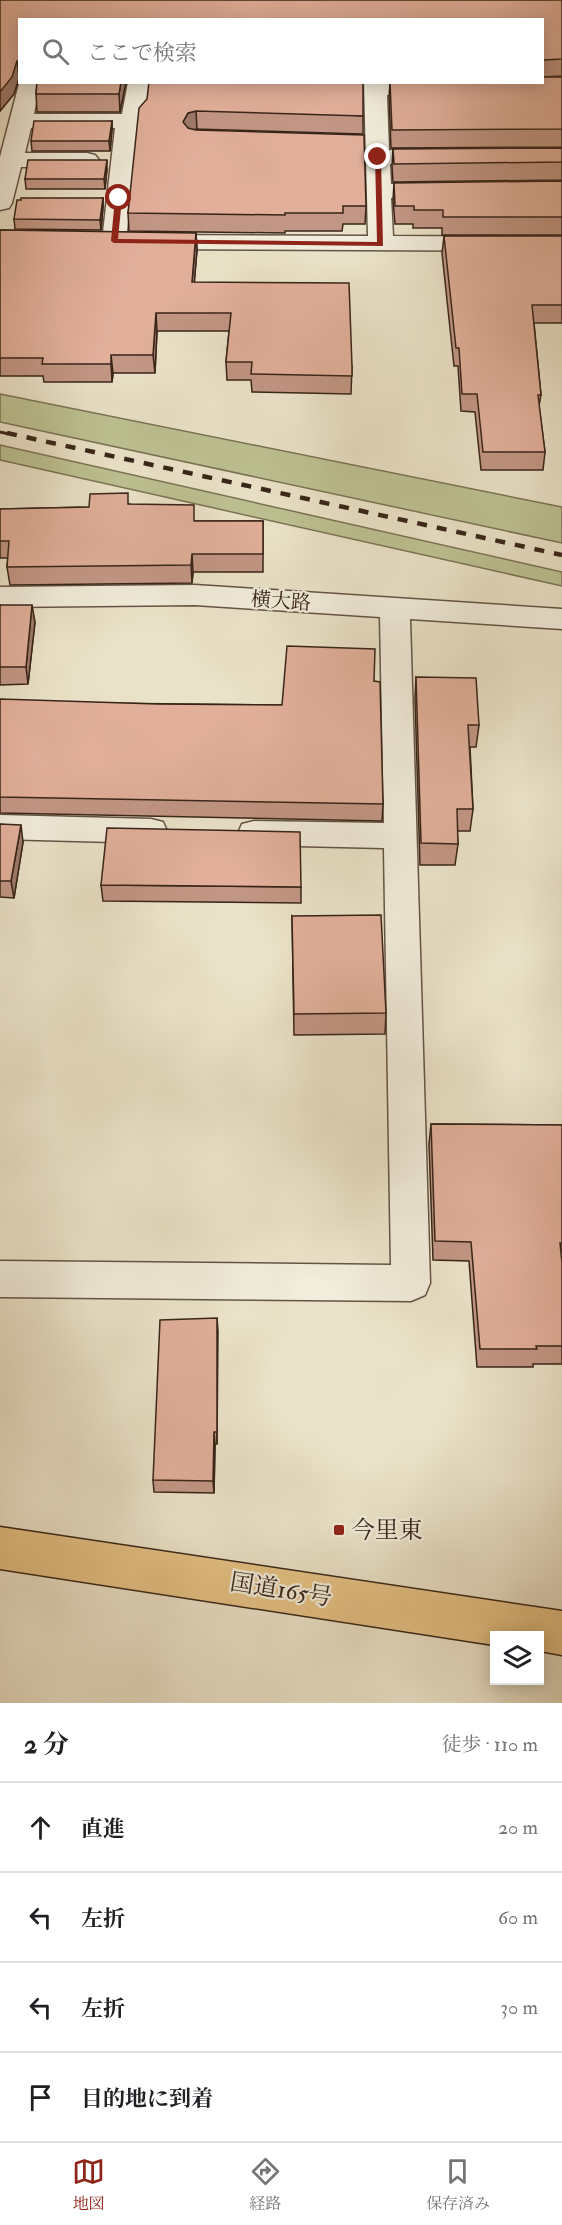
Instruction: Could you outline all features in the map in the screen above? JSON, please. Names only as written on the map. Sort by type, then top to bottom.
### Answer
[{"type":"highway","name":"国道165号","points":[[0,1548],[562,1633]]},
{"type":"street","points":[[9,200],[11,160],[29,84]]},
{"type":"street","points":[[21,121],[127,121],[135,116],[139,84]]},
{"type":"street","points":[[381,244],[379,191],[370,147],[375,85],[457,87]]},
{"type":"street","points":[[127,121],[123,160],[107,198],[103,241],[562,244]]},
{"type":"street","points":[[370,147],[458,157]]},
{"type":"street","points":[[11,160],[123,160]]},
{"type":"street","points":[[379,191],[459,190]]},
{"type":"street","name":"横大路","points":[[0,597],[195,595],[562,619]]},
{"type":"street","points":[[0,1279],[411,1283],[395,609]]},
{"type":"street","points":[[0,827],[177,831]]},
{"type":"street","points":[[224,832],[401,836]]},
{"type":"green space","points":[[0,394],[562,507],[562,543],[0,422]]},
{"type":"green space","points":[[0,445],[562,572],[562,586],[0,460]]},
{"type":"building","points":[[0,0],[562,0],[562,59],[544,60],[544,18],[18,18],[18,61],[12,77],[0,92]]},
{"type":"building","points":[[544,77],[562,77],[562,129],[392,130],[390,84],[544,84]]},
{"type":"building","points":[[37,84],[121,84],[119,94],[36,94]]},
{"type":"building","points":[[149,84],[363,84],[363,116],[196,111],[188,113],[183,122],[188,128],[196,130],[364,135],[366,206],[343,206],[343,213],[285,213],[285,215],[128,213],[139,108],[147,99]]},
{"type":"building","points":[[34,121],[112,121],[109,141],[31,141]]},
{"type":"building","points":[[562,148],[562,162],[394,164],[393,149]]},
{"type":"building","points":[[28,160],[107,160],[104,179],[25,179]]},
{"type":"building","points":[[562,181],[562,217],[443,217],[443,210],[414,210],[414,206],[395,206],[394,183]]},
{"type":"building","points":[[21,198],[103,198],[100,220],[14,219],[17,200]]},
{"type":"building","points":[[0,230],[196,233],[192,282],[349,283],[352,376],[251,374],[252,362],[226,362],[231,313],[156,313],[153,355],[111,355],[111,364],[42,364],[43,358],[0,358]]},
{"type":"building","points":[[444,236],[562,236],[562,305],[532,305],[541,395],[538,395],[545,452],[483,452],[477,394],[462,394],[459,348],[456,348]]},
{"type":"building","points":[[128,493],[128,504],[194,505],[194,521],[263,521],[263,554],[192,554],[191,565],[7,567],[9,541],[0,541],[0,509],[89,507],[90,494]]},
{"type":"building","points":[[0,605],[32,605],[26,667],[0,667]]},
{"type":"building","points":[[287,646],[375,649],[374,681],[380,682],[383,804],[0,797],[0,699],[282,705]]},
{"type":"building","points":[[416,677],[476,678],[479,725],[468,725],[473,809],[457,809],[458,844],[421,843]]},
{"type":"building","points":[[0,824],[21,825],[11,881],[0,881]]},
{"type":"building","points":[[107,828],[300,832],[301,887],[101,885]]},
{"type":"building","points":[[381,915],[386,1013],[294,1014],[292,916]]},
{"type":"building","points":[[431,1124],[562,1125],[562,1243],[560,1243],[562,1346],[536,1346],[537,1349],[480,1349],[471,1242],[435,1241]]},
{"type":"building","points":[[217,1318],[217,1432],[214,1432],[213,1481],[153,1480],[160,1320]]},
{"type":"railway","points":[[0,432],[13,435]]},
{"type":"railway","points":[[7,433],[562,555]]},
{"type":"place","name":"今里東","points":[[339,1530]]},
{"type":"route","points":[[119,198],[114,241],[381,244],[378,157]]}]
